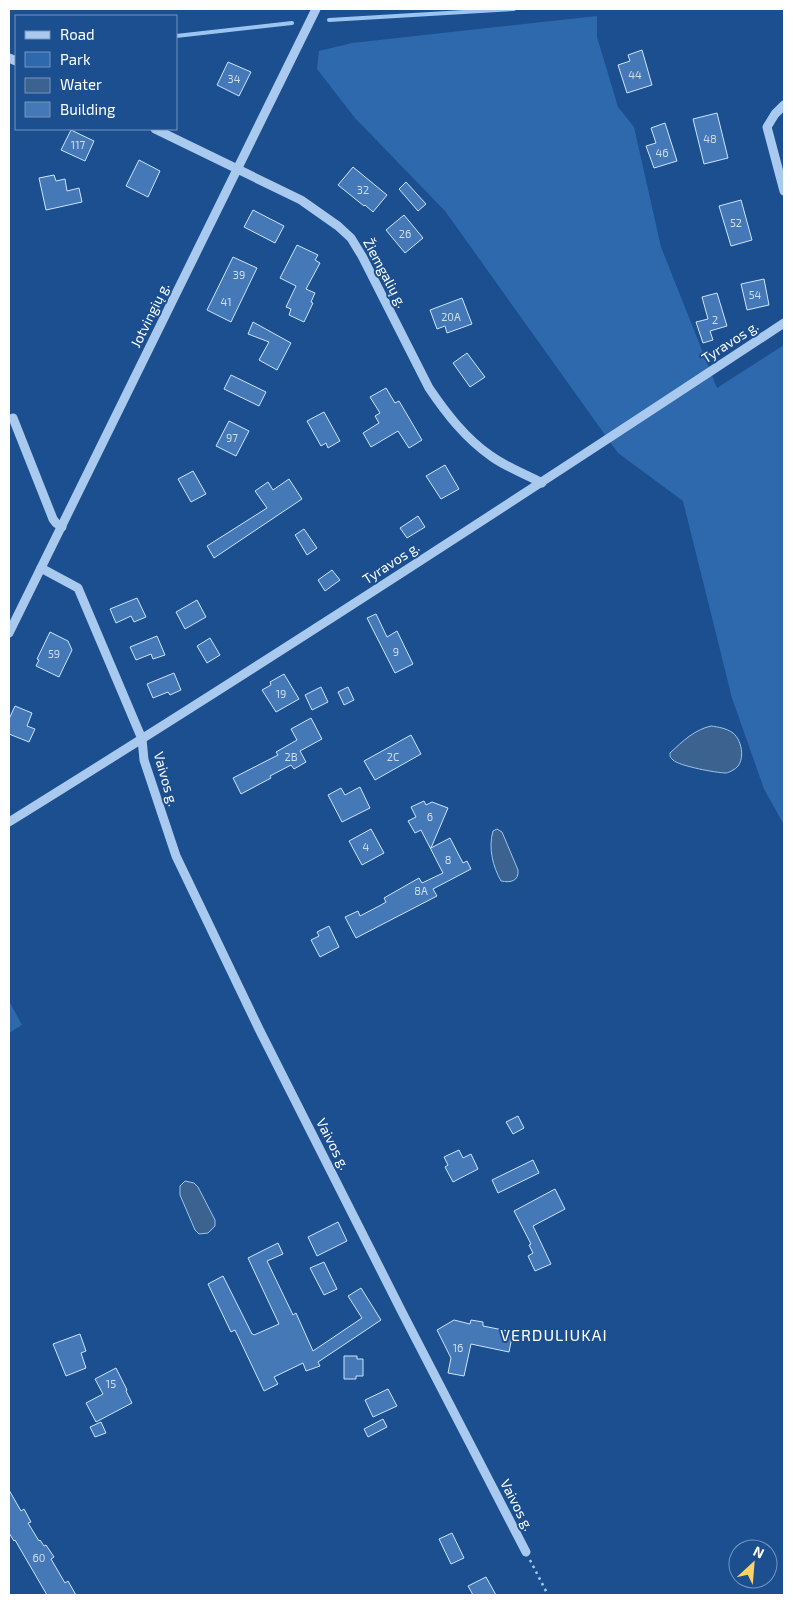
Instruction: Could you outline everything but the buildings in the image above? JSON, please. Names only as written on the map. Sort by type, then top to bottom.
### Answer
[{"type":"street","name":"Jotvingių g.","points":[[9,633],[316,9]]},
{"type":"street","points":[[784,105],[774,114],[767,127],[784,191]]},
{"type":"street","name":"Žiemgalių g.","points":[[158,130],[301,200],[321,213],[351,238],[429,388],[442,407],[458,427],[492,456],[542,483]]},
{"type":"street","name":"Tyravos g.","points":[[9,822],[542,483],[784,323]]},
{"type":"street","points":[[13,418],[53,519],[56,524],[62,527]]},
{"type":"street","name":"Vaivos g.","points":[[41,568],[78,588],[142,739],[144,760],[176,856],[264,1038],[526,1552]]},
{"type":"path","points":[[526,1552],[548,1595]]},
{"type":"green space","points":[[597,16],[597,37],[618,107],[634,127],[661,247],[717,388],[784,345],[784,825],[764,789],[732,698],[683,501],[618,453],[445,211],[355,118],[317,69],[319,51],[352,43]]},
{"type":"green space","points":[[9,1001],[22,1025],[9,1033]]},
{"type":"water","points":[[711,726],[728,730],[739,741],[742,752],[740,763],[732,771],[727,773],[698,769],[683,765],[671,758],[670,753],[684,740],[699,730]]},
{"type":"water","points":[[497,829],[502,832],[518,870],[516,879],[508,882],[501,881],[491,851],[493,831]]},
{"type":"water","points":[[185,1181],[194,1183],[198,1187],[215,1220],[215,1226],[208,1233],[199,1234],[195,1230],[180,1195],[180,1186]]},
{"type":"waterway","points":[[329,20],[514,9]]},
{"type":"waterway","points":[[178,36],[292,23]]},
{"type":"district","name":"VERDULIUKAI","points":[[554,1335]]}]
